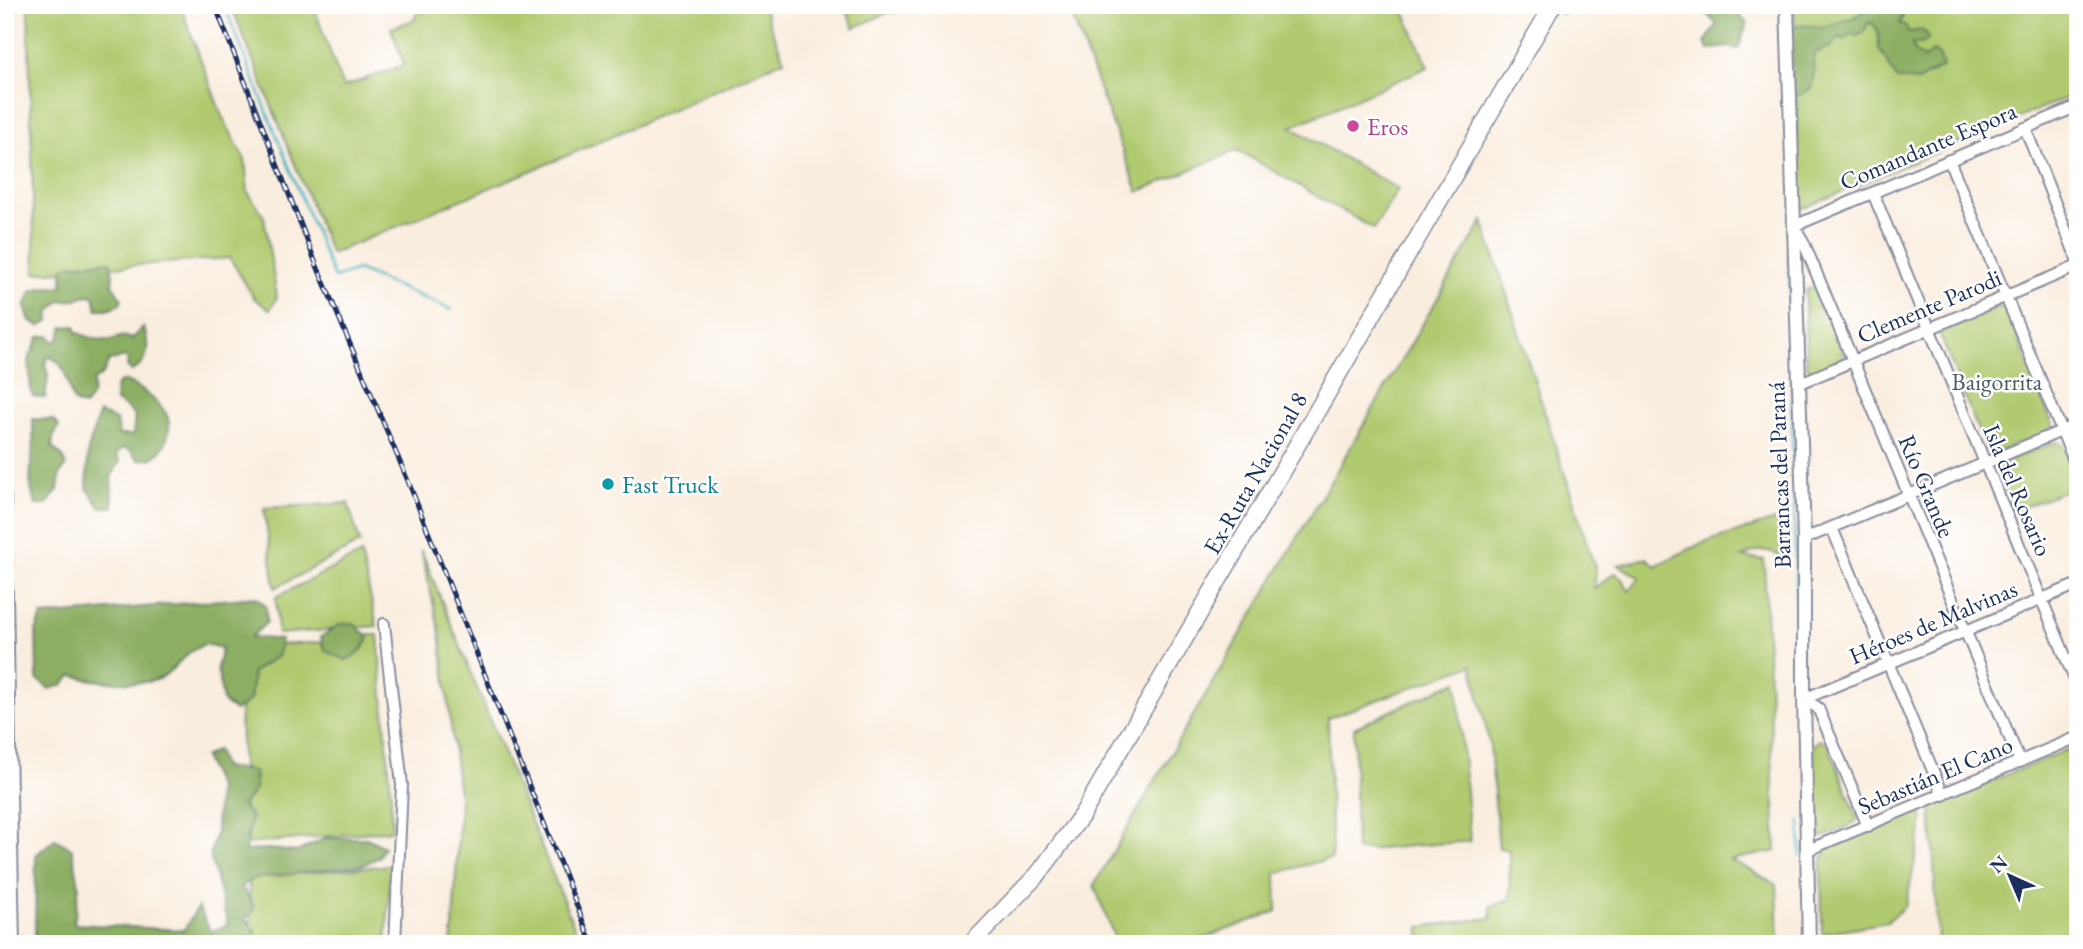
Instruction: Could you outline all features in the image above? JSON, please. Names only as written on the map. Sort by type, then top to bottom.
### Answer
[{"type":"main road","name":"Ex-Ruta Nacional 8","points":[[971,944],[1039,873],[1082,815],[1553,5]]},
{"type":"street","name":"Barrancas del Paraná","points":[[1787,5],[1804,539],[1809,944]]},
{"type":"street","name":"Comandante Espora","points":[[1794,226],[2078,106]]},
{"type":"street","points":[[2025,128],[2078,263]]},
{"type":"street","points":[[1949,160],[2078,470]]},
{"type":"street","name":"Isla del Rosario","points":[[1873,193],[2078,687]]},
{"type":"street","name":"Río Grande","points":[[1794,226],[1803,241],[2020,762]]},
{"type":"street","name":"Clemente Parodi","points":[[1798,384],[2078,263]]},
{"type":"street","points":[[1804,539],[2078,424]]},
{"type":"street","points":[[5,496],[14,944]]},
{"type":"street","points":[[1832,528],[1943,795]]},
{"type":"street","name":"Héroes de Malvinas","points":[[1804,699],[2078,584]]},
{"type":"street","points":[[384,624],[402,785],[395,944]]},
{"type":"street","points":[[1804,699],[1818,708],[1868,826]]},
{"type":"street","name":"Sebastián El Cano","points":[[1808,850],[2078,737]]},
{"type":"green space","points":[[28,5],[180,5],[222,116],[245,160],[248,192],[264,217],[277,297],[270,310],[254,298],[230,258],[35,273]]},
{"type":"green space","points":[[231,5],[313,5],[343,87],[404,65],[391,28],[414,20],[421,5],[762,5],[784,60],[571,154],[331,254]]},
{"type":"green space","points":[[844,5],[909,5],[854,28]]},
{"type":"green space","points":[[1068,5],[1401,5],[1428,67],[1291,127],[1398,189],[1374,229],[1237,150],[1138,192]]},
{"type":"green space","points":[[1704,5],[1731,5],[1747,24],[1738,49],[1726,47],[1708,50],[1705,42],[1717,25],[1706,13]]},
{"type":"green space","points":[[1794,5],[2078,5],[2078,93],[1799,210]]},
{"type":"green space","points":[[1876,5],[1905,5],[1902,8],[1895,7],[1903,16],[1900,23],[1906,26],[1908,32],[1922,30],[1928,40],[1921,44],[1912,44],[1916,53],[1924,58],[1933,51],[1939,55],[1943,66],[1918,81],[1897,79],[1879,48],[1878,31],[1873,24],[1868,23],[1863,33],[1856,36],[1852,33],[1844,40],[1840,37],[1830,47],[1814,53],[1811,88],[1800,95],[1792,92],[1790,33],[1797,25],[1824,27],[1852,18]]},
{"type":"green space","points":[[1483,221],[1596,571],[1594,588],[1615,573],[1622,578],[1629,591],[1640,577],[1618,565],[1647,558],[1655,566],[1700,544],[1775,520],[1788,526],[1789,549],[1783,559],[1773,552],[1763,550],[1742,557],[1764,560],[1776,851],[1731,860],[1777,885],[1779,944],[1420,944],[1420,927],[1491,918],[1491,906],[1510,900],[1509,850],[1499,848],[1490,746],[1472,665],[1328,718],[1332,858],[1276,873],[1277,911],[1188,944],[1117,944],[1094,885]]},
{"type":"green space","points":[[110,261],[112,284],[122,300],[119,305],[97,309],[94,296],[86,295],[75,300],[60,301],[50,311],[49,321],[40,326],[30,321],[25,307],[31,291],[62,286],[63,268],[68,265]]},
{"type":"green space","points":[[1811,287],[1818,290],[1844,355],[1840,361],[1812,371],[1806,365],[1805,294]]},
{"type":"green space","name":"Baigorrita","points":[[1997,307],[2007,312],[2053,425],[2049,432],[1994,454],[1986,450],[1940,335],[1945,329]]},
{"type":"green space","points":[[75,326],[80,334],[107,340],[123,337],[132,339],[143,327],[147,340],[145,358],[131,371],[127,367],[126,357],[109,361],[99,378],[93,381],[92,395],[84,406],[74,402],[60,364],[48,356],[45,365],[48,375],[45,398],[33,396],[29,359],[39,337],[50,336],[54,342],[59,339],[63,327]]},
{"type":"green space","points":[[126,381],[147,394],[165,412],[169,423],[168,436],[159,453],[152,458],[138,460],[130,450],[123,448],[116,454],[120,462],[111,477],[113,507],[100,507],[87,488],[88,450],[99,413],[116,420],[119,435],[133,435],[135,416],[116,401],[115,388],[120,382]]},
{"type":"green space","points":[[33,419],[53,420],[59,426],[52,447],[64,458],[66,466],[60,474],[58,490],[46,505],[36,505],[31,490]]},
{"type":"green space","points":[[2055,442],[2063,446],[2078,485],[2012,512],[1996,469],[2001,464]]},
{"type":"green space","points":[[348,503],[360,543],[275,588],[264,508]]},
{"type":"green space","points":[[421,550],[581,944],[451,944],[460,803],[440,632]]},
{"type":"green space","points":[[361,554],[377,626],[278,634],[276,597]]},
{"type":"green space","points":[[256,597],[266,606],[267,622],[251,637],[281,640],[278,655],[253,672],[250,700],[235,711],[223,702],[217,667],[222,648],[205,644],[190,652],[161,678],[154,680],[117,682],[91,680],[73,675],[62,685],[49,689],[37,679],[36,631],[42,616]]},
{"type":"green space","points":[[353,623],[369,635],[361,650],[346,660],[325,651],[321,637],[340,624]]},
{"type":"green space","points":[[369,635],[378,635],[392,830],[247,844],[251,817],[242,805],[255,790],[254,772],[242,768],[240,708],[250,700],[253,672],[278,656],[280,645],[322,642],[326,651],[367,642]]},
{"type":"green space","points":[[1457,681],[1470,841],[1356,851],[1354,728]]},
{"type":"green space","points":[[1820,740],[1828,744],[1858,819],[1854,824],[1824,837],[1815,831],[1813,745]]},
{"type":"green space","points":[[2078,745],[2078,848],[2069,849],[2069,861],[2078,861],[2078,944],[1938,944],[1931,806]]},
{"type":"green space","points":[[217,750],[223,767],[254,771],[255,790],[242,805],[251,817],[245,851],[270,849],[297,852],[326,838],[367,838],[384,847],[379,857],[363,865],[252,879],[242,887],[254,906],[252,913],[245,918],[255,931],[256,944],[35,944],[36,855],[55,839],[72,849],[79,885],[74,924],[184,930],[198,907],[211,932],[228,925],[210,856],[216,832],[218,788],[204,757]]},
{"type":"green space","points":[[1921,809],[1923,821],[1906,905],[1887,922],[1822,933],[1821,865],[1827,848]]},
{"type":"green space","points":[[391,865],[386,944],[251,944],[249,878]]},
{"type":"waterway","points":[[224,5],[334,278],[358,270],[452,310]]},
{"type":"waterway","points":[[1558,12],[1562,14],[1570,5]]},
{"type":"waterway","points":[[1788,226],[1798,681]]},
{"type":"waterway","points":[[1800,821],[1801,856]]},
{"type":"railway","points":[[215,5],[315,261],[408,481],[592,944]]},
{"type":"place","name":"Eros","points":[[1353,126]]},
{"type":"place","name":"Fast Truck","points":[[608,484]]}]
